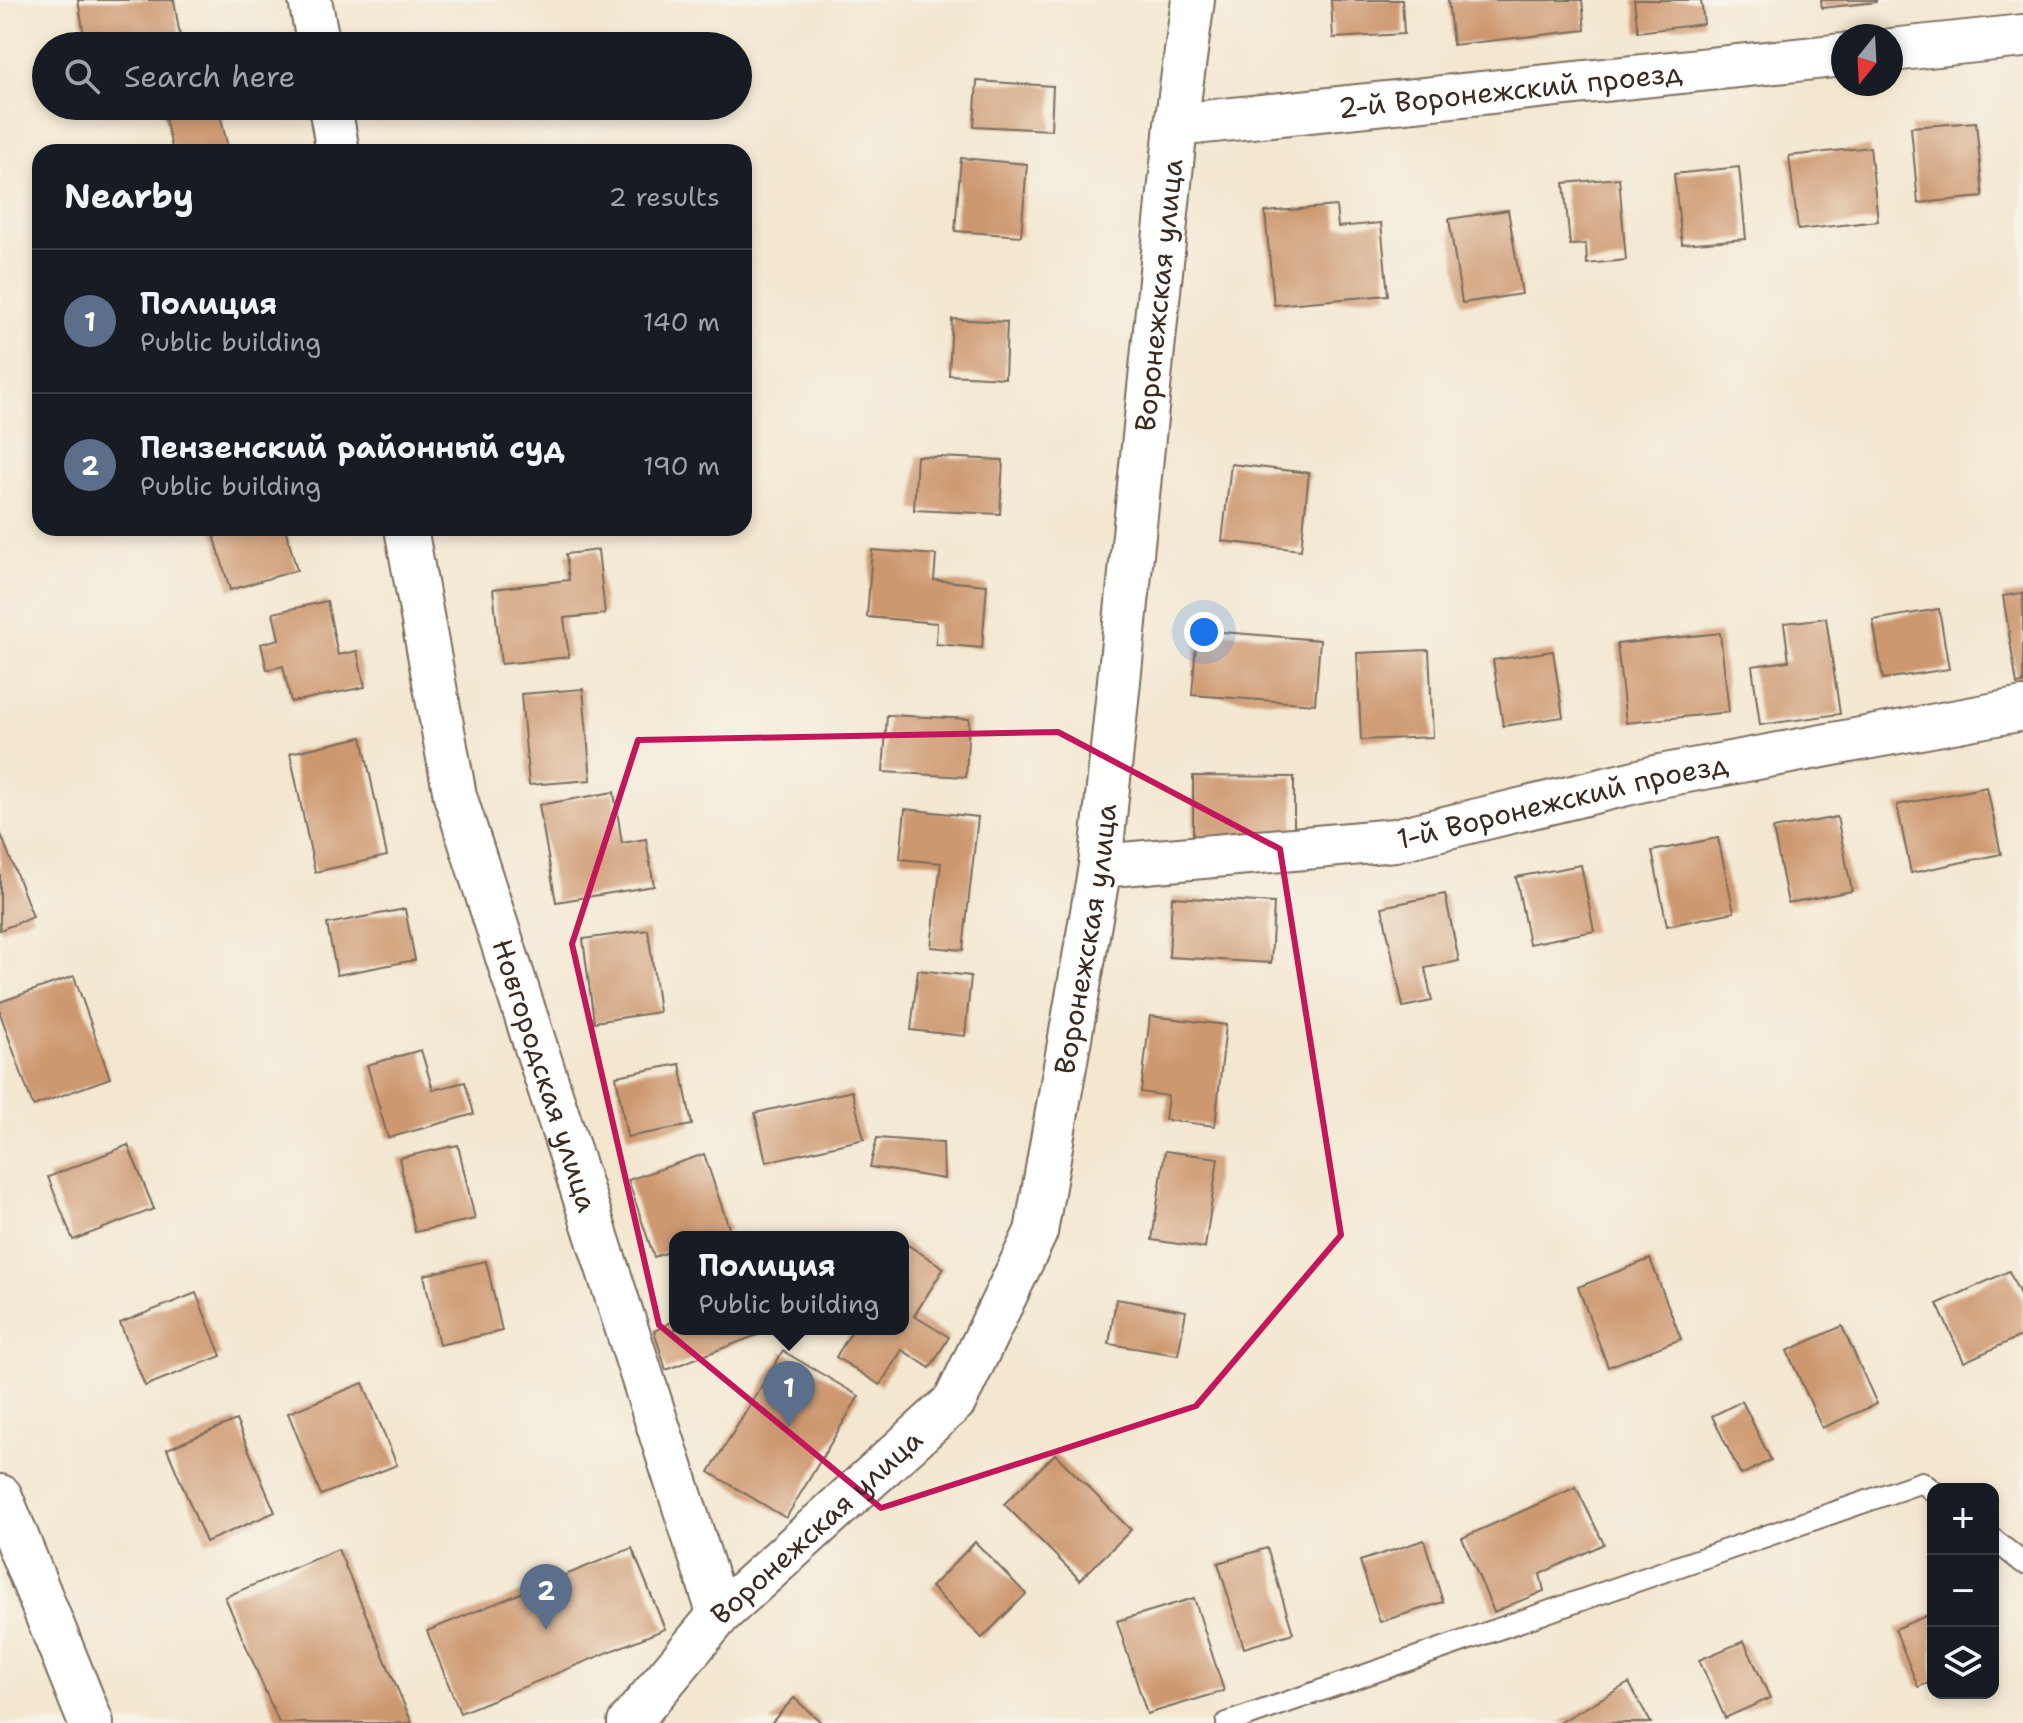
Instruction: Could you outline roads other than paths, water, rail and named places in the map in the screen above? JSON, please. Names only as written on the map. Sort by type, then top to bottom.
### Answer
[{"type":"main road","points":[[0,1497],[91,1723]]},
{"type":"street","points":[[310,0],[316,32]]},
{"type":"street","name":"Воронежская улица","points":[[629,1723],[719,1615],[955,1401],[1036,1232],[1100,866],[1176,125],[1193,0]]},
{"type":"street","points":[[1903,49],[2023,36]]},
{"type":"street","name":"2-й Воронежский проезд","points":[[1176,125],[1831,56]]},
{"type":"street","points":[[332,120],[337,144]]},
{"type":"street","name":"Новгородская улица","points":[[407,536],[455,796],[719,1615]]},
{"type":"street","name":"1-й Воронежский проезд","points":[[1100,866],[1395,840],[1660,776],[2023,709]]},
{"type":"lane","points":[[1227,1723],[1922,1482],[1927,1486]]},
{"type":"lane","points":[[1999,1544],[2023,1563]]},
{"type":"place","name":"Полиция","points":[[789,1427]]},
{"type":"place","name":"Пензенский районный суд","points":[[546,1630]]}]
